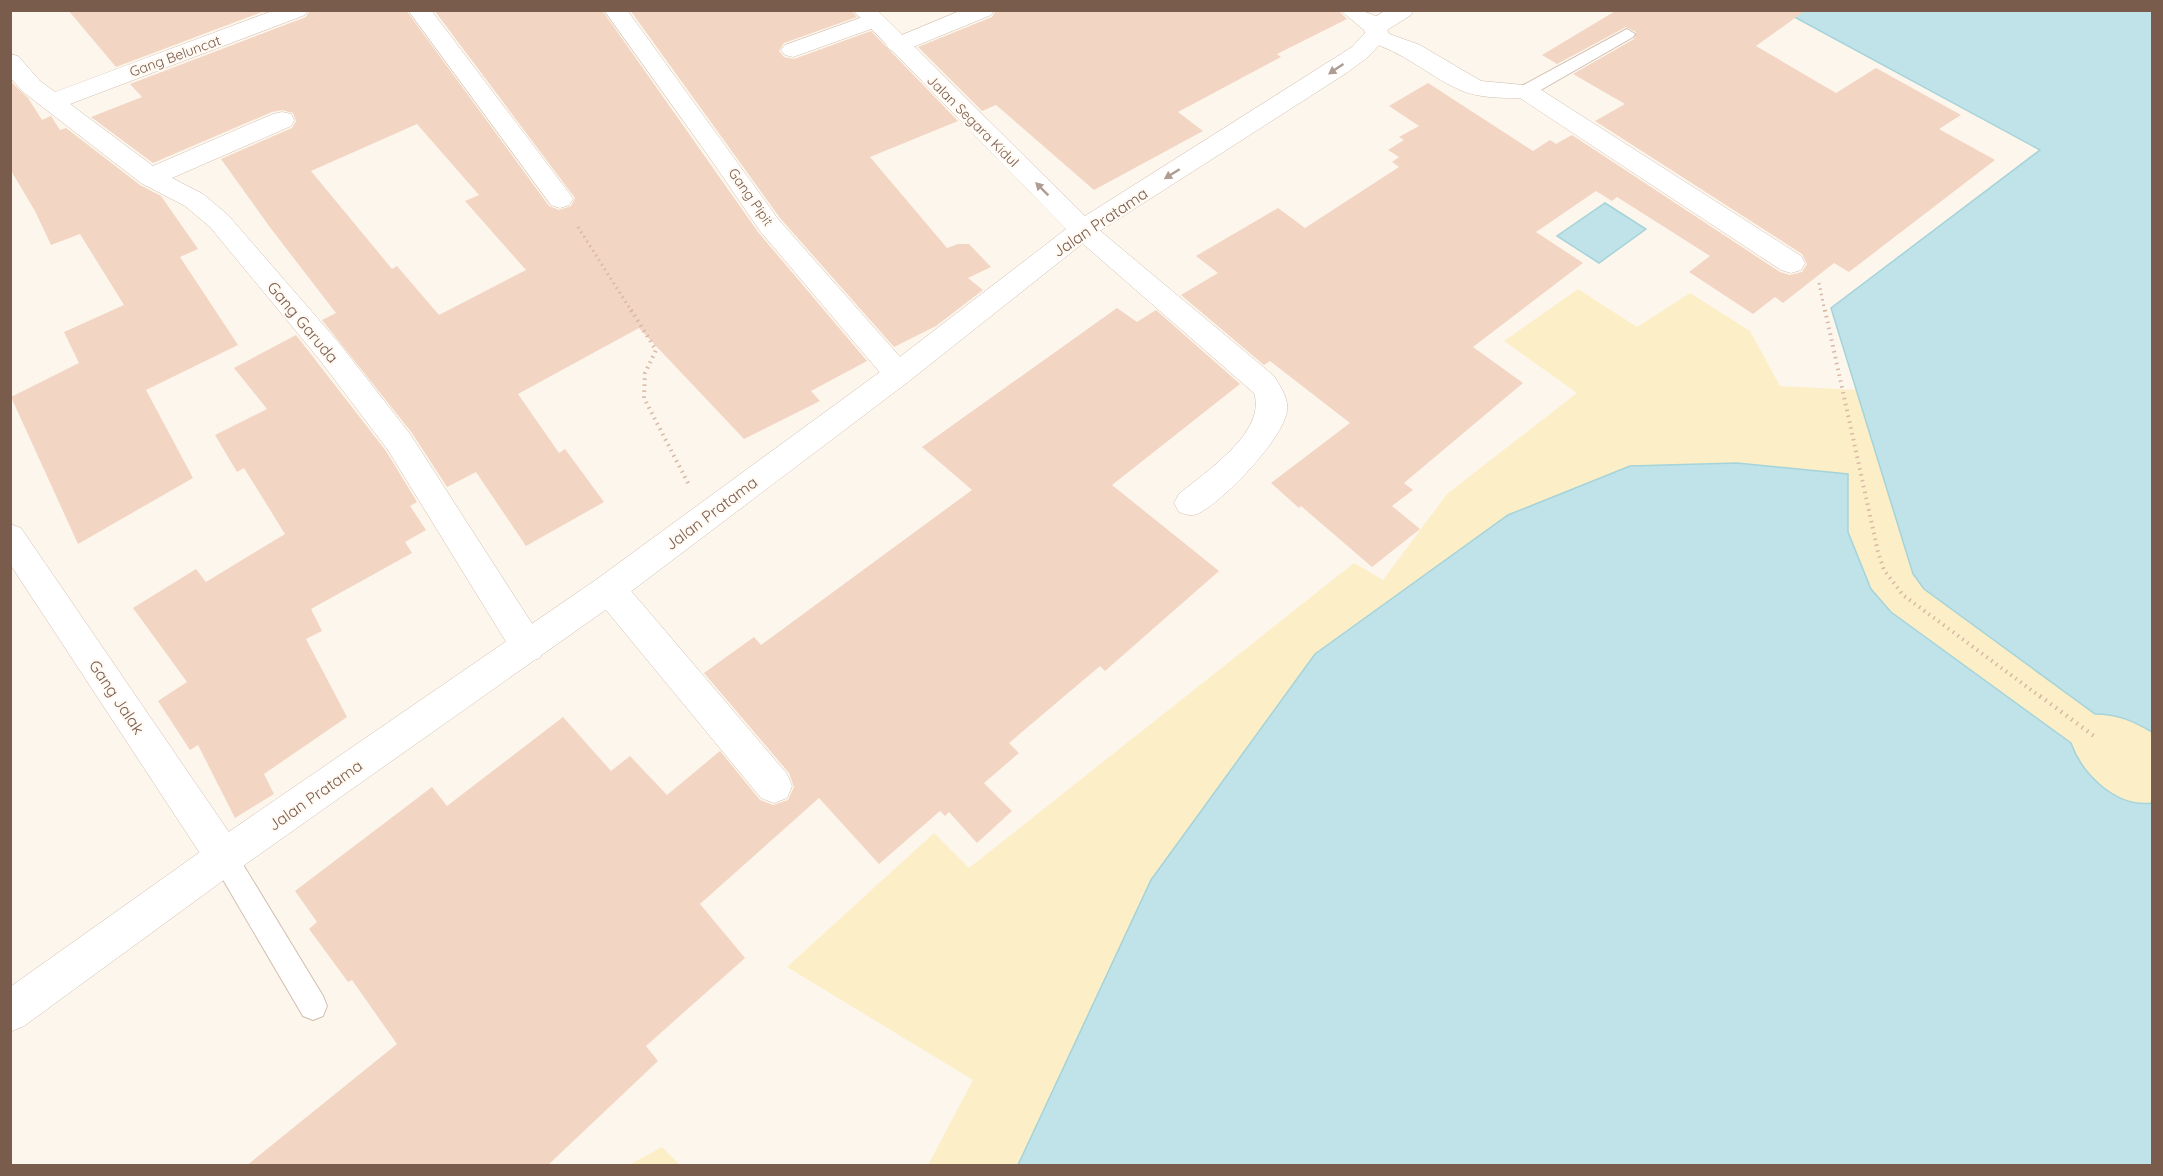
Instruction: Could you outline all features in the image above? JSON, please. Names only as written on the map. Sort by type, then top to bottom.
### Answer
[{"type":"street","name":"Gang Beluncat","points":[[54,101],[297,10]]},
{"type":"street","points":[[419,10],[560,199]]},
{"type":"street","name":"Gang Pipit","points":[[615,10],[769,225],[898,374]]},
{"type":"street","points":[[898,45],[983,10]]},
{"type":"street","points":[[1351,10],[1376,32],[1395,40],[1468,84],[1496,90],[1526,91],[1791,263]]},
{"type":"street","name":"Jalan Pratama","points":[[10,1012],[225,857],[609,589],[898,374],[1083,230],[1341,67],[1376,32],[1403,10]]},
{"type":"street","points":[[793,50],[869,15]]},
{"type":"street","name":"Jalan Segara Kidul","points":[[869,15],[1083,230],[1264,384],[1270,396],[1272,412],[1258,440],[1190,503]]},
{"type":"street","name":"Gang Garuda","points":[[10,61],[31,86],[54,101],[150,177],[194,200],[219,221],[329,351],[399,442],[528,647]]},
{"type":"street","points":[[150,177],[282,120]]},
{"type":"street","name":"Gang Jalak","points":[[10,537],[225,857]]},
{"type":"street","points":[[609,589],[774,786]]},
{"type":"lane","points":[[1526,91],[1627,34]]},
{"type":"lane","points":[[225,857],[313,1006]]},
{"type":"path","points":[[560,199],[656,350],[644,369],[642,383],[644,398],[691,488],[711,513]]},
{"type":"path","points":[[1791,263],[1820,284],[1878,552],[1884,570],[1903,595],[2094,736]]},
{"type":"sand","points":[[1578,289],[1637,327],[1690,293],[1750,331],[1780,386],[1858,390],[1913,574],[1924,589],[2095,714],[2125,719],[2152,732],[2152,803],[2126,800],[2102,786],[2083,766],[2071,743],[1891,612],[1871,589],[1848,532],[1848,474],[1151,880],[1018,1165],[928,1165],[973,1080],[787,967],[934,833],[969,868],[1354,563],[1383,580],[1447,494],[1577,393],[1504,341]]},
{"type":"sand","points":[[662,1147],[680,1165],[629,1165]]},
{"type":"water","points":[[1788,10],[2152,11],[2152,732],[2125,719],[2095,714],[1924,589],[1913,574],[1831,308],[2040,150],[1785,12]]},
{"type":"water","points":[[1605,203],[1646,229],[1599,263],[1557,236]]},
{"type":"water","points":[[1737,463],[1848,474],[1848,532],[1871,589],[1891,612],[2071,743],[2083,766],[2102,786],[2126,800],[2152,803],[2152,1165],[1018,1165],[1151,880],[1315,654],[1508,515],[1630,466]]},
{"type":"building","points":[[68,10],[267,10],[116,67]]},
{"type":"building","points":[[310,10],[406,10],[549,206],[559,210],[571,206],[575,198],[434,10],[602,10],[758,232],[867,361],[811,391],[820,401],[744,439],[639,328],[518,394],[559,453],[565,449],[604,502],[526,546],[476,472],[447,487],[412,433],[322,320],[336,313],[221,159],[292,128],[296,121],[293,113],[282,110],[272,112],[153,163],[91,117],[142,97],[130,84],[306,17]],"holes":[[[417,124],[479,195],[465,201],[526,270],[439,315],[397,266],[392,269],[311,171]]]},
{"type":"building","points":[[630,10],[851,10],[857,17],[784,43],[779,51],[784,57],[794,59],[871,31],[958,121],[870,157],[947,248],[958,244],[969,244],[991,267],[968,278],[983,290],[936,326],[894,347],[780,218]]},
{"type":"building","points":[[996,10],[1338,10],[1347,19],[1277,54],[1281,57],[1178,112],[1203,131],[1094,190],[996,105],[982,111],[918,47],[992,17]]},
{"type":"building","points":[[1617,10],[1806,10],[1756,46],[1836,93],[1876,68],[1961,115],[1939,129],[1995,160],[1849,272],[1834,263],[1783,303],[1775,297],[1753,314],[1689,272],[1710,256],[1617,197],[1612,201],[1596,191],[1536,232],[1583,263],[1473,347],[1523,383],[1404,483],[1413,490],[1392,506],[1420,529],[1372,567],[1271,483],[1350,423],[1270,361],[1264,365],[1181,295],[1218,273],[1196,256],[1278,208],[1305,228],[1399,167],[1392,162],[1399,157],[1388,150],[1404,140],[1399,137],[1419,126],[1389,106],[1428,83],[1533,151],[1550,140],[1556,144],[1572,135],[1780,272],[1790,275],[1802,272],[1807,264],[1802,254],[1595,121],[1625,104],[1573,74],[1634,39],[1636,32],[1626,27],[1557,64],[1542,55]]},
{"type":"building","points":[[10,81],[28,98],[42,120],[51,116],[60,130],[66,128],[140,185],[161,196],[198,249],[180,257],[238,345],[146,390],[193,478],[78,544],[11,397],[79,363],[64,332],[124,305],[80,234],[51,245],[35,211],[10,169]]},
{"type":"building","points":[[1117,308],[1137,322],[1156,310],[1240,384],[1112,485],[1219,571],[1105,671],[1100,666],[1009,743],[1019,753],[984,783],[1012,811],[977,843],[949,812],[945,816],[940,811],[879,864],[819,798],[700,904],[745,958],[646,1046],[658,1061],[547,1166],[246,1166],[397,1044],[352,980],[348,982],[309,929],[317,922],[295,891],[432,787],[447,806],[563,717],[611,771],[630,756],[667,795],[720,751],[760,800],[773,805],[788,800],[794,787],[789,773],[704,673],[754,637],[761,645],[972,490],[922,447]]},
{"type":"building","points":[[296,335],[386,451],[417,502],[410,506],[426,530],[405,542],[412,553],[311,609],[322,631],[306,639],[347,717],[264,774],[274,794],[235,818],[198,745],[190,750],[158,701],[187,682],[133,608],[196,569],[206,582],[285,534],[244,468],[237,472],[215,435],[267,409],[234,368]]}]
